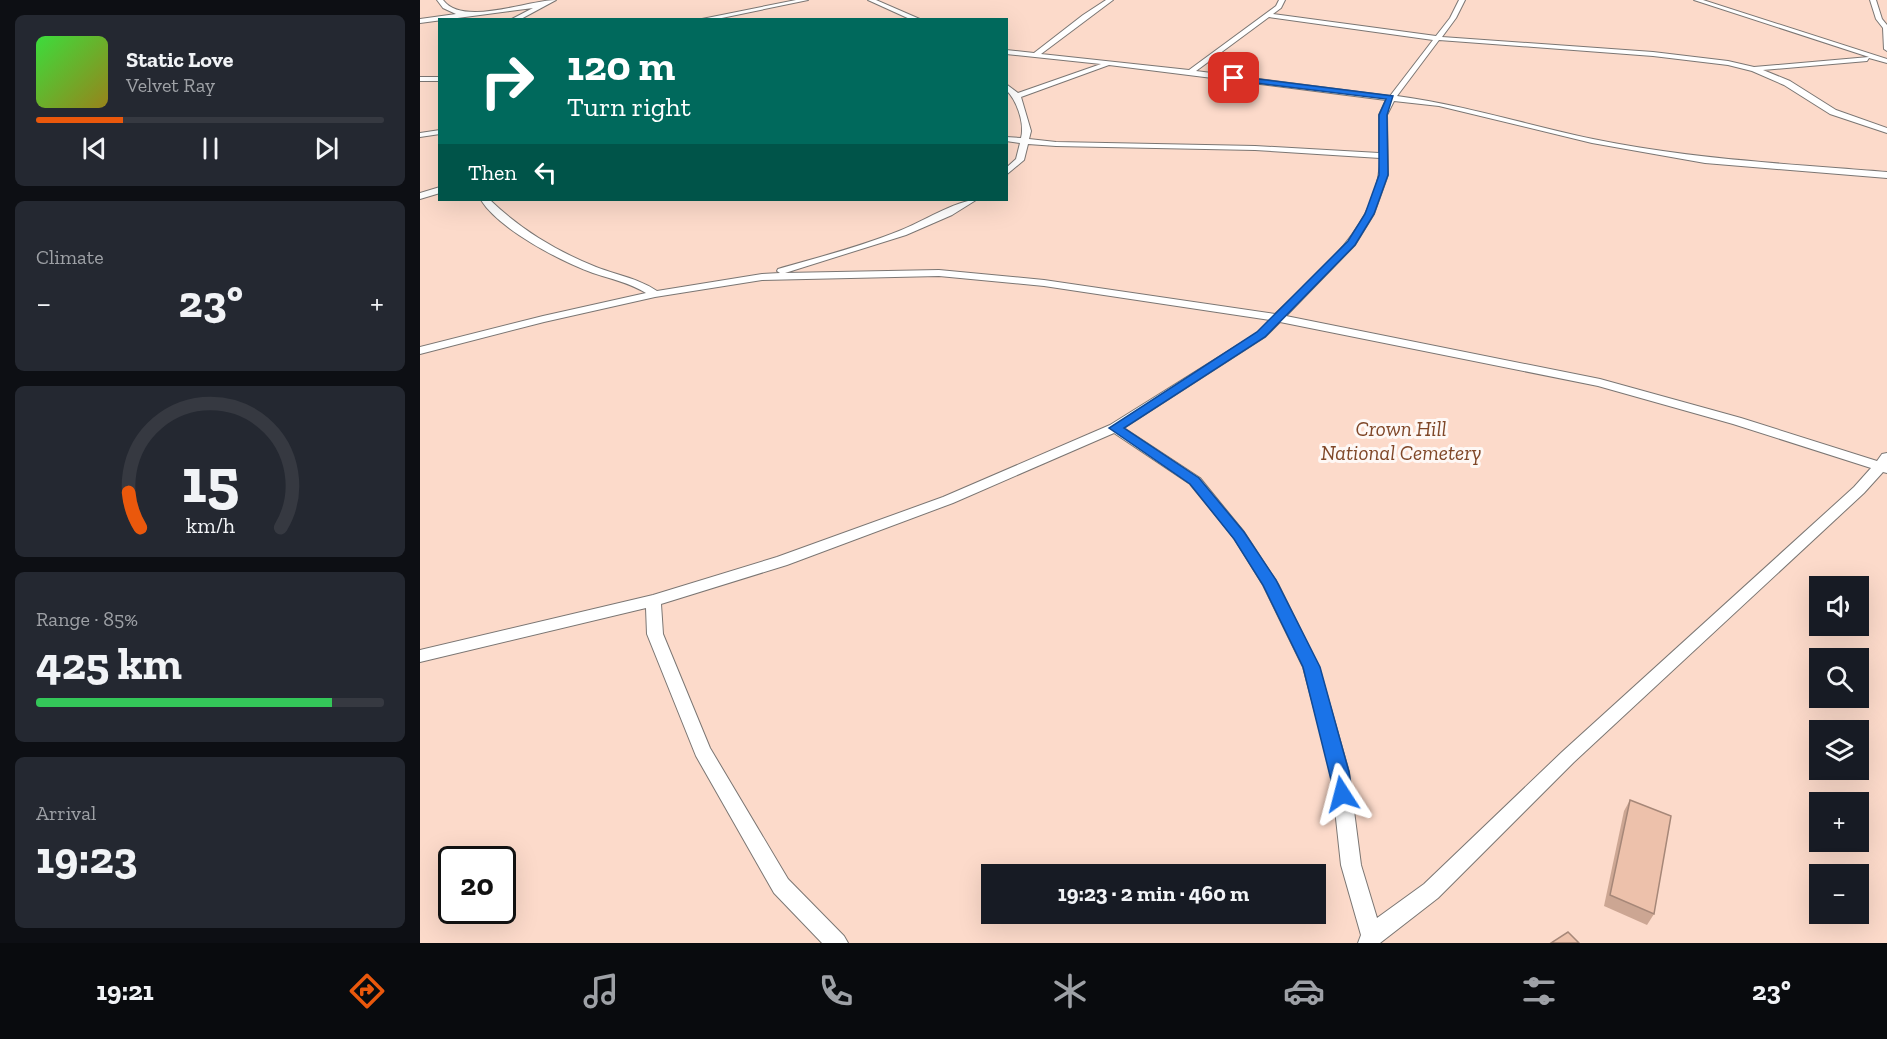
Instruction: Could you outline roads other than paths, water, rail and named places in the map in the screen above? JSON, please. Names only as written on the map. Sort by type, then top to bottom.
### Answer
[{"type":"lane","points":[[440,0],[445,7],[477,18]]},
{"type":"lane","points":[[516,18],[553,0]]},
{"type":"lane","points":[[710,18],[805,0]]},
{"type":"lane","points":[[871,0],[915,18]]},
{"type":"lane","points":[[1036,54],[1085,16],[1110,0]]},
{"type":"lane","points":[[1190,73],[1210,56],[1269,15],[1279,7],[1282,0]]},
{"type":"lane","points":[[420,656],[653,600],[782,561],[948,500],[1115,428],[1261,334],[1352,243],[1370,214],[1384,175],[1383,115],[1390,98],[1453,18],[1462,0]]},
{"type":"lane","points":[[1697,0],[1857,54],[1754,69]]},
{"type":"lane","points":[[1873,0],[1879,20],[1886,28],[1887,49]]},
{"type":"lane","points":[[442,18],[539,5]]},
{"type":"lane","points":[[1269,15],[1436,38],[1702,59],[1754,69],[1787,83],[1833,112],[1887,131]]},
{"type":"lane","points":[[420,21],[438,19]]},
{"type":"lane","points":[[1008,52],[1390,98],[1494,116],[1592,141],[1638,150],[1790,169],[1887,175]]},
{"type":"lane","points":[[1017,96],[1111,63]]},
{"type":"lane","points":[[420,79],[438,79]]},
{"type":"lane","points":[[1008,88],[1017,96],[1027,131],[1020,160],[1008,171]]},
{"type":"lane","points":[[420,135],[438,132]]},
{"type":"lane","points":[[1008,140],[1056,144],[1279,149],[1382,156]]},
{"type":"lane","points":[[420,196],[438,191]]},
{"type":"lane","points":[[486,201],[521,232],[590,268],[643,286],[655,294]]},
{"type":"lane","points":[[420,351],[543,319],[655,294],[762,277],[887,241],[941,218],[970,201]]},
{"type":"lane","points":[[762,277],[939,273],[1044,283],[1278,318],[1600,383],[1885,464],[1568,757],[1431,891],[1370,939],[1351,865],[1340,772],[1311,667],[1270,584],[1239,535],[1195,481],[1115,428]]},
{"type":"lane","points":[[653,600],[655,634],[702,751],[781,886],[837,943]]},
{"type":"park label","name":"Crown Hill National Cemetery","points":[[1401,441]]}]
